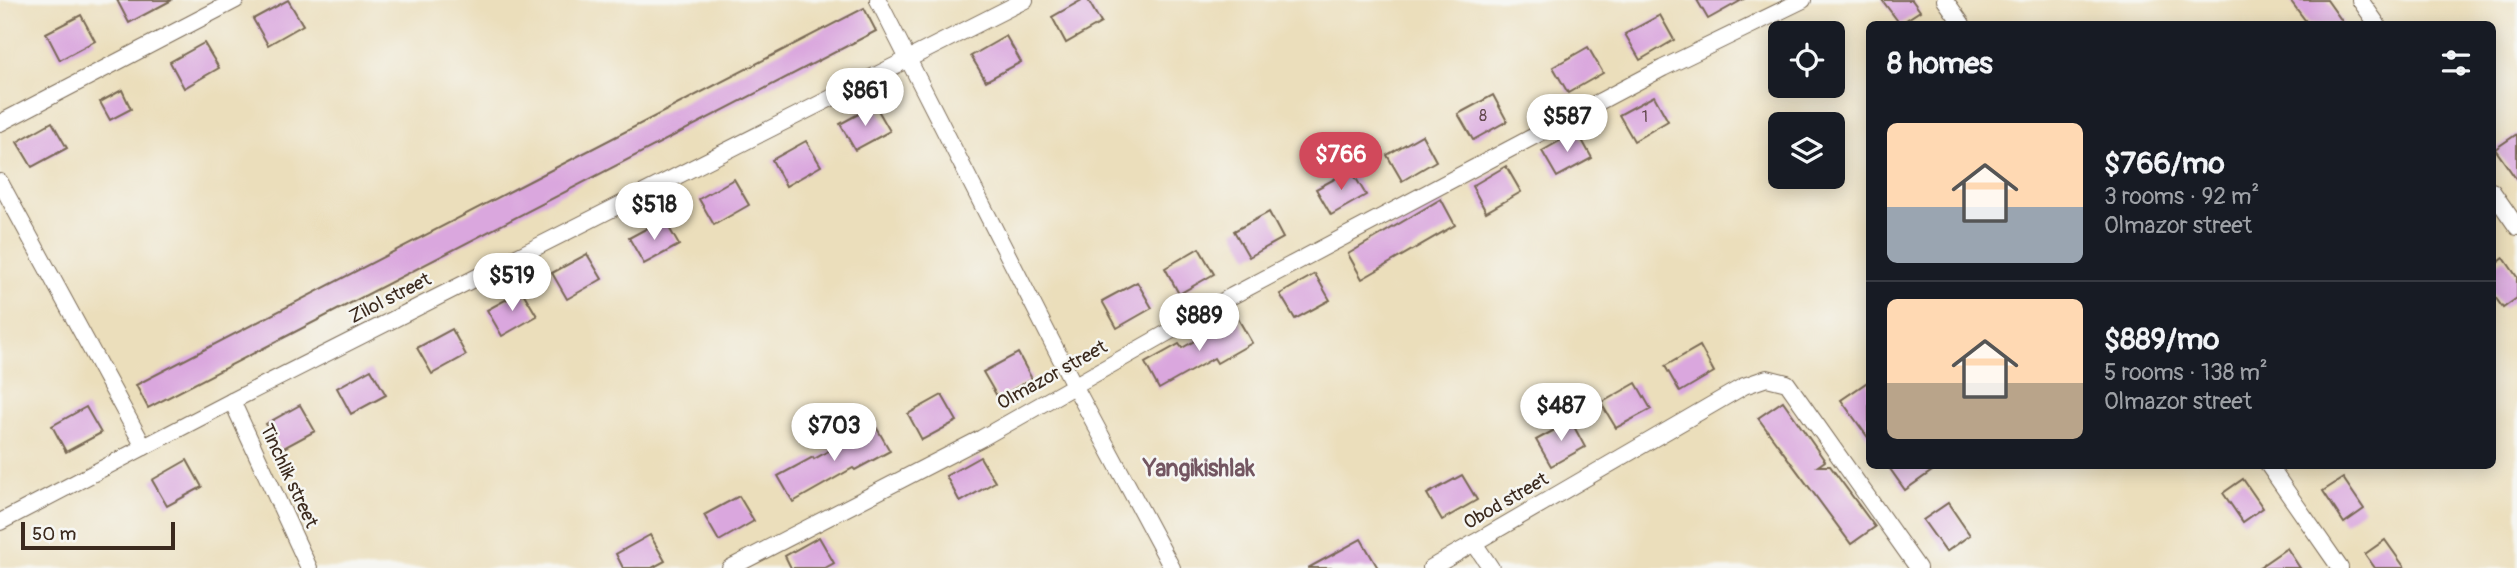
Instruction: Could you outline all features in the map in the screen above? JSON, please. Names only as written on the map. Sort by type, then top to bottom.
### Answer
[{"type":"street","points":[[0,123],[236,0]]},
{"type":"street","points":[[878,0],[1075,387],[1172,568]]},
{"type":"street","name":"Zilol street","points":[[0,522],[232,401],[1025,0]]},
{"type":"street","name":"Olmazor street","points":[[730,568],[852,507],[1075,387],[1232,296],[1663,68],[1803,0]]},
{"type":"street","points":[[1945,0],[1960,21]]},
{"type":"street","points":[[2360,0],[2375,21]]},
{"type":"street","points":[[0,182],[144,447]]},
{"type":"street","points":[[2496,197],[2517,228]]},
{"type":"street","name":"Obod street","points":[[1431,568],[1744,386],[1768,378],[1787,383],[1918,568]]},
{"type":"street","name":"Tinchlik street","points":[[232,401],[309,568]]},
{"type":"street","points":[[2271,469],[2340,568]]},
{"type":"street","points":[[1474,543],[1491,568]]},
{"type":"building","points":[[117,0],[172,0],[129,23]]},
{"type":"building","points":[[288,0],[303,25],[268,45],[253,19]]},
{"type":"building","points":[[1082,0],[1088,0],[1101,23],[1066,43],[1052,17]]},
{"type":"building","points":[[1697,0],[1742,0],[1708,19]]},
{"type":"building","points":[[1882,0],[1912,0],[1920,11],[1905,21],[1898,21]]},
{"type":"building","points":[[2290,0],[2327,0],[2342,21],[2306,21]]},
{"type":"building","points":[[864,8],[876,31],[148,408],[136,385]]},
{"type":"building","points":[[81,15],[95,41],[60,60],[46,33]]},
{"type":"building","points":[[1660,15],[1674,40],[1640,60],[1625,34]]},
{"type":"building","points":[[1006,36],[1021,62],[986,81],[971,56]]},
{"type":"building","points":[[204,43],[219,68],[184,88],[170,62]]},
{"type":"building","points":[[1588,47],[1603,73],[1568,93],[1553,67]]},
{"type":"building","points":[[122,90],[131,109],[110,120],[100,102]]},
{"type":"building","points":[[1493,95],[1507,121],[1473,140],[1458,114]]},
{"type":"building","points":[[1654,96],[1668,121],[1634,141],[1619,115]]},
{"type":"building","points":[[875,105],[890,131],[855,150],[840,124]]},
{"type":"building","points":[[52,122],[67,148],[32,167],[17,142]]},
{"type":"building","points":[[1577,131],[1592,158],[1557,177],[1542,151]]},
{"type":"building","points":[[2517,134],[2517,180],[2496,150]]},
{"type":"building","points":[[1422,135],[1436,161],[1402,181],[1387,155]]},
{"type":"building","points":[[806,141],[821,166],[786,186],[772,160]]},
{"type":"building","points":[[1506,166],[1521,192],[1486,212],[1472,186]]},
{"type":"building","points":[[1351,170],[1366,195],[1331,215],[1316,189]]},
{"type":"building","points":[[734,179],[749,205],[714,225],[699,199]]},
{"type":"building","points":[[1441,199],[1455,225],[1362,279],[1348,254]]},
{"type":"building","points":[[1269,212],[1283,238],[1249,257],[1234,231]]},
{"type":"building","points":[[664,219],[679,245],[644,264],[629,238]]},
{"type":"building","points":[[1199,248],[1214,274],[1179,294],[1165,268]]},
{"type":"building","points":[[587,254],[602,279],[567,299],[552,273]]},
{"type":"building","points":[[2504,258],[2517,277],[2517,298],[2503,308],[2496,298],[2496,264]]},
{"type":"building","points":[[1315,274],[1330,300],[1295,319],[1280,294]]},
{"type":"building","points":[[1137,282],[1152,308],[1117,328],[1102,301]]},
{"type":"building","points":[[522,291],[537,316],[502,336],[487,310]]},
{"type":"building","points":[[1237,317],[1252,343],[1217,363],[1214,358],[1159,389],[1145,363],[1179,344],[1182,348]]},
{"type":"building","points":[[452,329],[466,355],[432,374],[417,348]]},
{"type":"building","points":[[1700,346],[1714,372],[1680,392],[1665,366]]},
{"type":"building","points":[[1018,353],[1032,379],[998,398],[983,372]]},
{"type":"building","points":[[371,369],[386,395],[351,414],[337,388]]},
{"type":"building","points":[[1636,383],[1651,409],[1616,428],[1601,403]]},
{"type":"building","points":[[1866,383],[1866,435],[1841,400]]},
{"type":"building","points":[[942,395],[957,421],[922,440],[908,414]]},
{"type":"building","points":[[1783,401],[1825,461],[1818,466],[1830,466],[1875,527],[1851,544],[1758,418]]},
{"type":"building","points":[[300,405],[315,431],[280,450],[266,424]]},
{"type":"building","points":[[86,407],[101,433],[66,452],[52,426]]},
{"type":"building","points":[[1571,421],[1585,447],[1551,466],[1536,440]]},
{"type":"building","points":[[875,425],[890,451],[855,470],[853,468],[793,502],[778,476]]},
{"type":"building","points":[[980,457],[995,482],[960,502],[946,476]]},
{"type":"building","points":[[187,460],[202,487],[167,506],[152,480]]},
{"type":"building","points":[[1890,469],[1935,469],[1905,490]]},
{"type":"building","points":[[1462,475],[1477,500],[1442,520],[1427,494]]},
{"type":"building","points":[[2343,478],[2364,509],[2344,523],[2323,491]]},
{"type":"building","points":[[2243,479],[2263,508],[2243,522],[2223,493]]},
{"type":"building","points":[[739,496],[754,521],[719,541],[704,515]]},
{"type":"building","points":[[1948,503],[1970,535],[1946,552],[1923,520]]},
{"type":"building","points":[[650,535],[665,561],[652,568],[623,568],[616,554]]},
{"type":"building","points":[[819,537],[834,563],[825,568],[791,568],[785,556]]},
{"type":"building","points":[[1361,539],[1378,568],[1308,568]]},
{"type":"building","points":[[2385,540],[2405,568],[2375,568],[2365,554]]},
{"type":"building","points":[[2287,548],[2300,568],[2258,568]]},
{"type":"district","name":"Yangikishlak","points":[[1199,468]]}]
